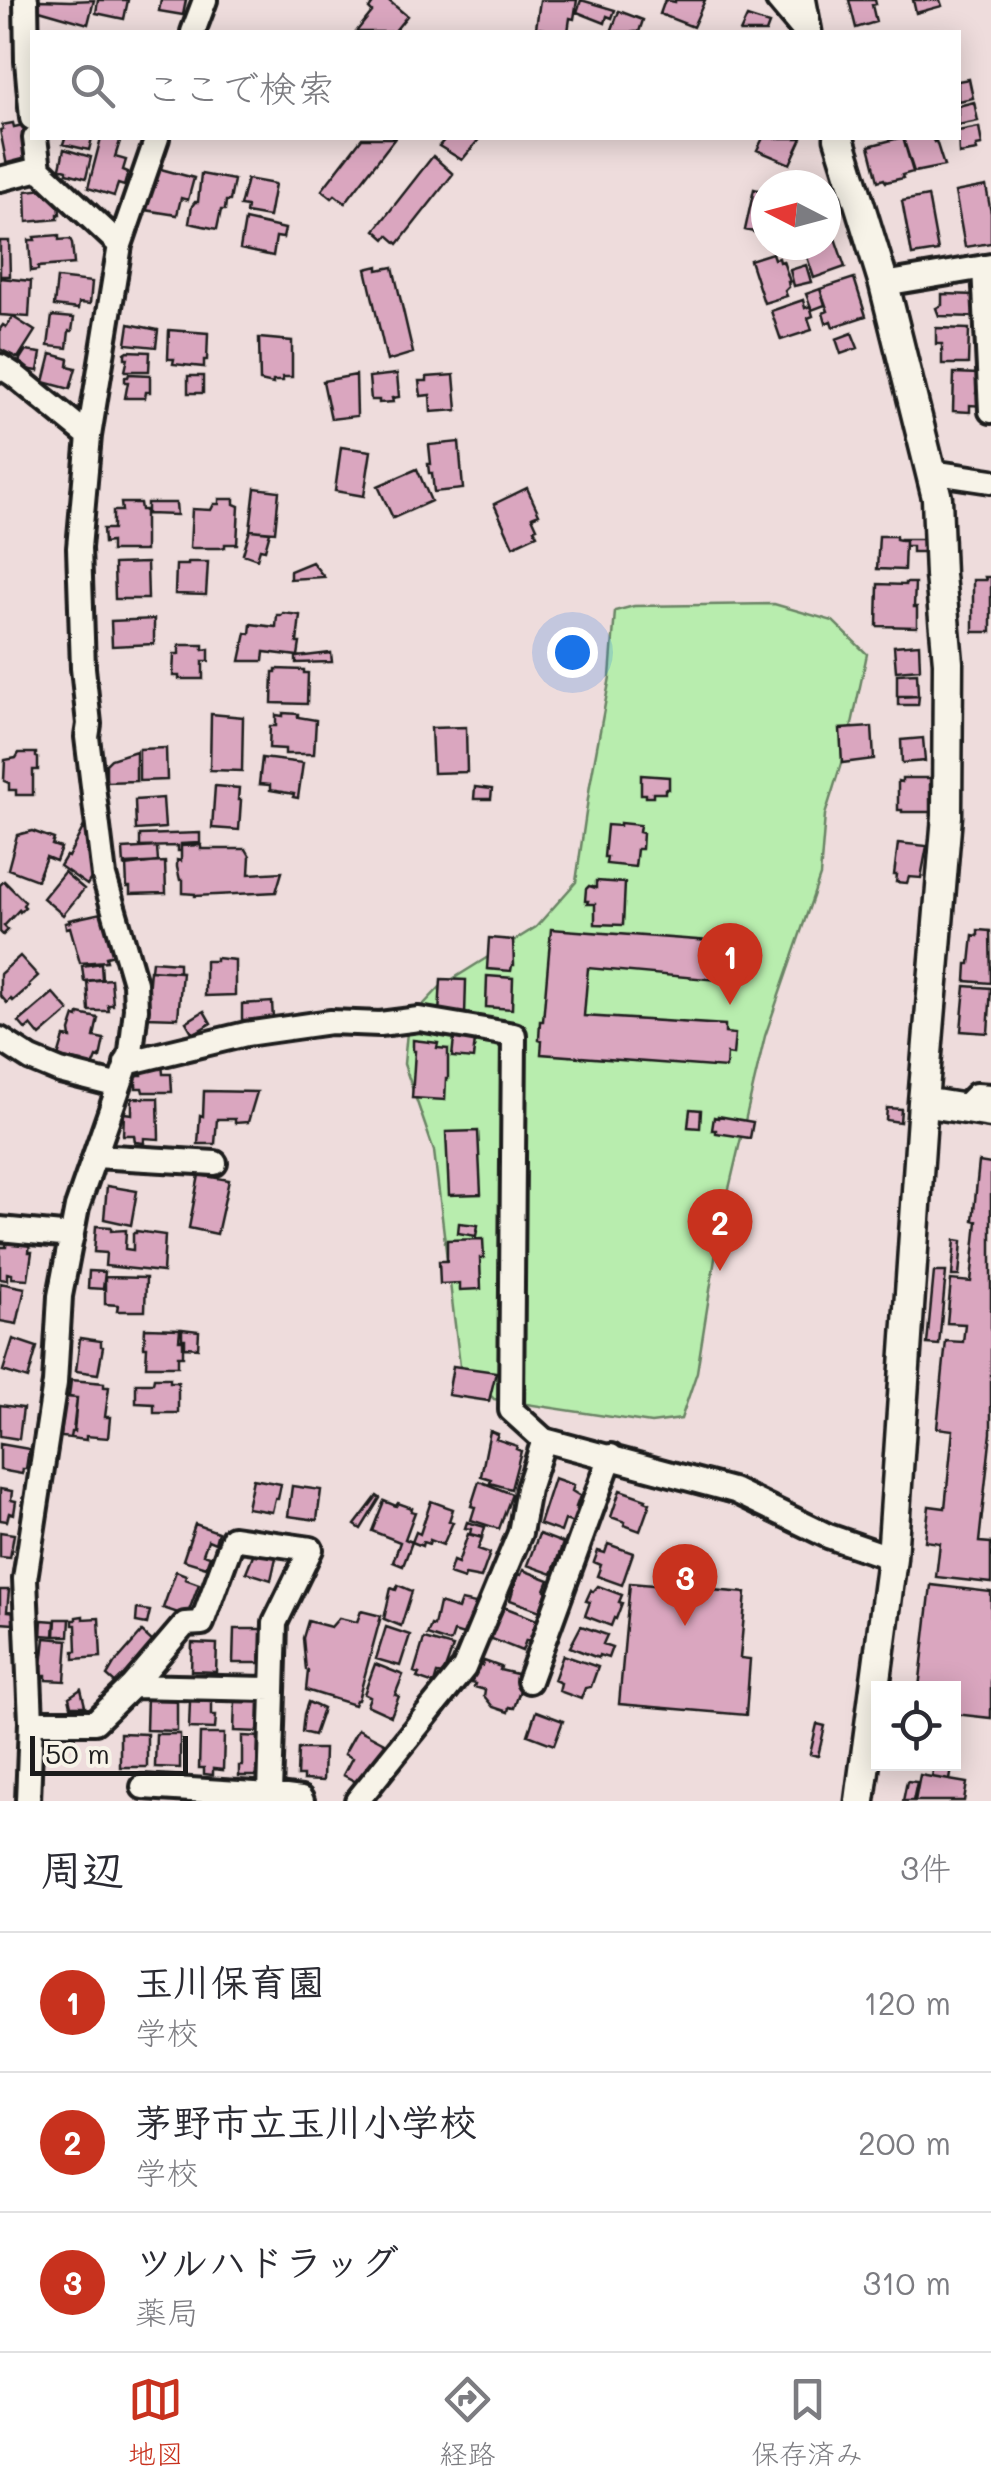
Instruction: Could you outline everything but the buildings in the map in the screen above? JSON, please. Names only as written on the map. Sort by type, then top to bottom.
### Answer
[{"type":"street","points":[[26,0],[30,95]]},
{"type":"street","points":[[194,30],[205,0]]},
{"type":"street","points":[[778,0],[804,30]]},
{"type":"street","points":[[802,0],[806,30]]},
{"type":"street","points":[[35,140],[39,168],[120,245]]},
{"type":"street","points":[[28,1801],[31,1722],[25,1580],[55,1383],[60,1296],[77,1207],[132,1052],[136,1009],[135,983],[104,876],[87,738],[79,548],[89,436],[120,245],[156,140]]},
{"type":"street","points":[[840,140],[884,284],[937,498],[948,662],[947,816],[892,1558],[860,1801]]},
{"type":"street","points":[[0,179],[39,168]]},
{"type":"street","points":[[884,284],[988,267],[991,411]]},
{"type":"street","points":[[0,366],[89,436]]},
{"type":"street","points":[[931,472],[991,482]]},
{"type":"street","points":[[0,1040],[31,1060],[60,1070],[122,1074],[246,1034],[330,1022],[380,1024],[419,1020],[514,1034],[512,1410],[544,1440],[734,1491],[828,1536],[892,1558]]},
{"type":"street","points":[[923,1102],[978,1110],[976,1094],[991,1096]]},
{"type":"street","points":[[95,1156],[214,1163]]},
{"type":"street","points":[[0,1229],[72,1236]]},
{"type":"street","points":[[358,1801],[464,1668],[520,1534],[528,1489],[544,1440]]},
{"type":"street","points":[[530,1681],[611,1456]]},
{"type":"street","points":[[31,1722],[95,1722],[185,1624],[202,1623],[233,1538],[311,1549],[275,1623],[270,1795]]},
{"type":"street","points":[[0,1574],[25,1580]]},
{"type":"street","points":[[132,1686],[272,1688]]},
{"type":"street","points":[[143,1787],[270,1795],[302,1801]]},
{"type":"green space","points":[[774,604],[833,621],[867,654],[849,738],[825,815],[820,876],[765,1036],[720,1227],[697,1372],[681,1419],[651,1423],[494,1399],[460,1366],[434,1151],[404,1064],[408,1021],[440,987],[536,927],[576,882],[610,677],[615,611],[634,606]]},
{"type":"place","name":"玉川保育園","points":[[730,1005]]},
{"type":"place","name":"茅野市立玉川小学校","points":[[720,1271]]},
{"type":"place","name":"ツルハドラッグ","points":[[685,1626]]}]
